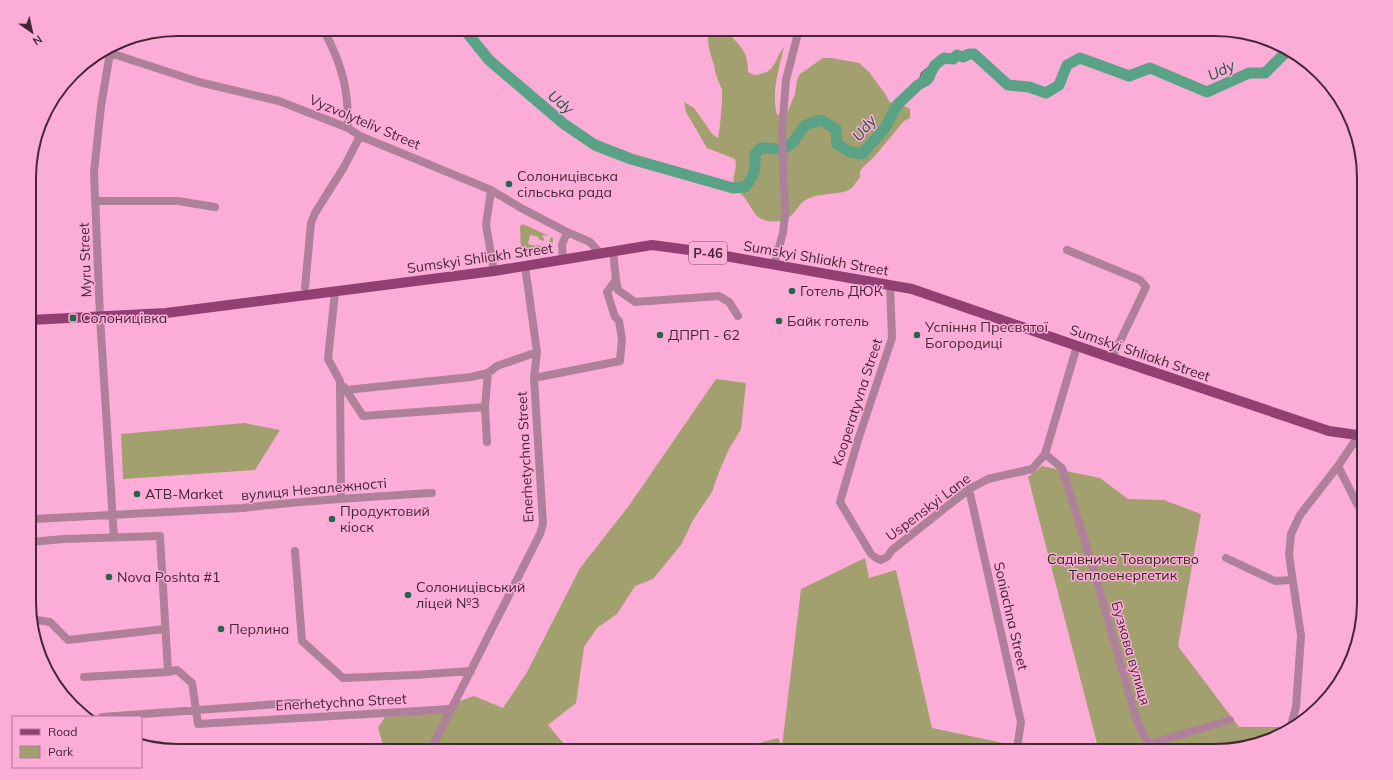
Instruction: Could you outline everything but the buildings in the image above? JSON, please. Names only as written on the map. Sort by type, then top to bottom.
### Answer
[{"type":"main road","name":"Sumskyi Shliakh Street","points":[[36,320],[166,313],[494,271],[652,245],[697,251],[912,289],[1112,358],[1329,430],[1357,435]]},
{"type":"street","points":[[327,36],[339,65],[346,94],[348,128]]},
{"type":"street","points":[[774,265],[785,222],[782,130],[786,80],[797,36]]},
{"type":"street","name":"Vyzvolyteliv Street","points":[[111,53],[199,82],[279,101],[348,128],[360,136],[491,190],[521,208],[590,242],[600,253]]},
{"type":"street","name":"Myru Street","points":[[107,55],[94,172],[100,317],[114,538]]},
{"type":"street","points":[[304,287],[312,223],[315,213],[344,167],[360,136]]},
{"type":"street","points":[[491,190],[486,225],[494,271]]},
{"type":"street","points":[[95,201],[178,201],[214,207]]},
{"type":"street","points":[[563,260],[562,245],[567,232]]},
{"type":"street","points":[[1067,250],[1140,280],[1146,287],[1112,358]]},
{"type":"street","points":[[613,251],[618,290],[634,302],[719,296],[729,302],[738,316]]},
{"type":"street","name":"Enerhetychna Street","points":[[196,710],[198,724],[451,709],[540,534],[543,524],[534,378],[537,352],[525,266]]},
{"type":"street","points":[[534,378],[620,361],[622,339],[619,321],[615,317],[607,292],[616,280]]},
{"type":"street","name":"Kooperatyvna Street","points":[[871,554],[840,502],[858,440],[892,338],[890,285]]},
{"type":"street","points":[[335,292],[328,359],[340,381],[363,416],[485,407]]},
{"type":"street","points":[[1045,454],[1078,346]]},
{"type":"street","points":[[346,390],[470,377],[488,373],[497,366],[537,352]]},
{"type":"street","points":[[486,442],[485,407],[488,373]]},
{"type":"street","points":[[340,381],[341,498]]},
{"type":"street","points":[[1292,721],[1296,707],[1301,636],[1288,555],[1291,534],[1300,515],[1357,441]]},
{"type":"street","name":"Uspenskyi Lane","points":[[871,554],[881,560],[887,558],[892,550],[969,489],[988,479],[1032,469],[1045,454]]},
{"type":"street","name":"Бузкова вулиця","points":[[1045,454],[1062,468],[1092,564],[1134,711],[1148,744]]},
{"type":"street","points":[[1338,466],[1357,504]]},
{"type":"street","name":"Soniachna Street","points":[[969,489],[1021,722],[1018,744]]},
{"type":"street","name":"вулиця Незалежності","points":[[36,518],[243,508],[341,498],[432,493]]},
{"type":"street","points":[[36,541],[64,539],[160,536],[168,672]]},
{"type":"street","points":[[295,551],[302,641],[344,678],[471,671]]},
{"type":"street","points":[[1226,558],[1275,581],[1292,580]]},
{"type":"street","points":[[37,620],[50,622],[68,640],[165,629]]},
{"type":"street","points":[[84,677],[168,672],[177,670],[192,683],[196,710]]},
{"type":"street","points":[[115,716],[292,703],[299,704]]},
{"type":"street","points":[[434,744],[451,709]]},
{"type":"street","points":[[1158,744],[1230,720]]},
{"type":"green space","points":[[708,36],[730,36],[744,52],[748,64],[748,72],[754,75],[762,74],[771,69],[784,47],[775,89],[775,106],[777,115],[787,113],[795,94],[797,80],[800,74],[823,58],[831,58],[859,63],[869,72],[889,101],[894,105],[904,106],[910,109],[910,118],[904,121],[874,157],[864,166],[860,171],[860,177],[852,188],[847,191],[807,199],[791,216],[785,220],[763,220],[756,215],[734,186],[733,180],[736,166],[735,159],[707,148],[686,112],[684,102],[694,108],[713,135],[718,138],[722,89],[718,82]]},
{"type":"green space","points":[[523,224],[551,237],[543,235],[542,237],[544,238],[544,241],[538,239],[539,237],[530,235],[528,244],[542,246],[542,248],[539,247],[538,250],[546,253],[548,247],[551,248],[550,252],[545,255],[521,250],[520,226]]},
{"type":"green space","points":[[551,237],[553,238],[553,243],[549,242]]},
{"type":"green space","points":[[716,379],[746,383],[741,429],[729,449],[712,492],[693,520],[681,545],[653,579],[635,586],[617,614],[597,628],[584,647],[576,703],[548,725],[564,744],[383,744],[378,728],[385,717],[432,711],[474,696],[503,708],[527,672],[580,568],[628,507]]},
{"type":"green space","points":[[244,423],[280,430],[255,470],[123,479],[121,434]]},
{"type":"green space","name":"Садівниче Товариство Теплоенергетик","points":[[1042,466],[1100,478],[1128,499],[1164,500],[1201,514],[1178,646],[1239,727],[1282,727],[1252,739],[1225,744],[1097,744],[1028,477]]},
{"type":"green space","points":[[865,558],[869,578],[896,570],[932,728],[1009,744],[782,744],[801,589]]},
{"type":"green space","points":[[778,738],[781,744],[755,744]]},
{"type":"shaded area","points":[[928,67],[931,67],[935,71],[934,78],[929,84],[920,87],[918,85],[921,73]]},
{"type":"waterway","name":"Udy","points":[[470,36],[489,60],[564,124],[595,145],[631,159],[733,188],[745,187],[748,183],[754,172],[755,154],[761,148],[784,149],[794,141],[805,125],[821,120],[836,129],[837,144],[850,152],[862,154],[885,128],[897,105],[918,85],[927,80],[935,65],[944,58],[953,59],[957,55],[963,57],[969,54],[974,54],[1008,85],[1029,87],[1046,93],[1059,85],[1067,65],[1080,58],[1129,76],[1150,68],[1207,92],[1249,73],[1265,73],[1284,54]]},
{"type":"place","name":"Солоницівська сільська рада","points":[[509,184]]},
{"type":"place","name":"Готель ДЮК","points":[[792,291]]},
{"type":"place","name":"Солоницівка","points":[[73,318]]},
{"type":"place","name":"Байк готель","points":[[779,321]]},
{"type":"place","name":"ДПРП - 62","points":[[660,335]]},
{"type":"place","name":"Успіння Пресвятої Богородиці","points":[[917,335]]},
{"type":"place","name":"ATB-Market","points":[[137,494]]},
{"type":"place","name":"Продуктовий кіоск","points":[[332,519]]},
{"type":"place","name":"Nova Poshta #1","points":[[109,577]]},
{"type":"place","name":"Солоницівський ліцей №3","points":[[408,595]]},
{"type":"place","name":"Перлина","points":[[221,629]]}]
